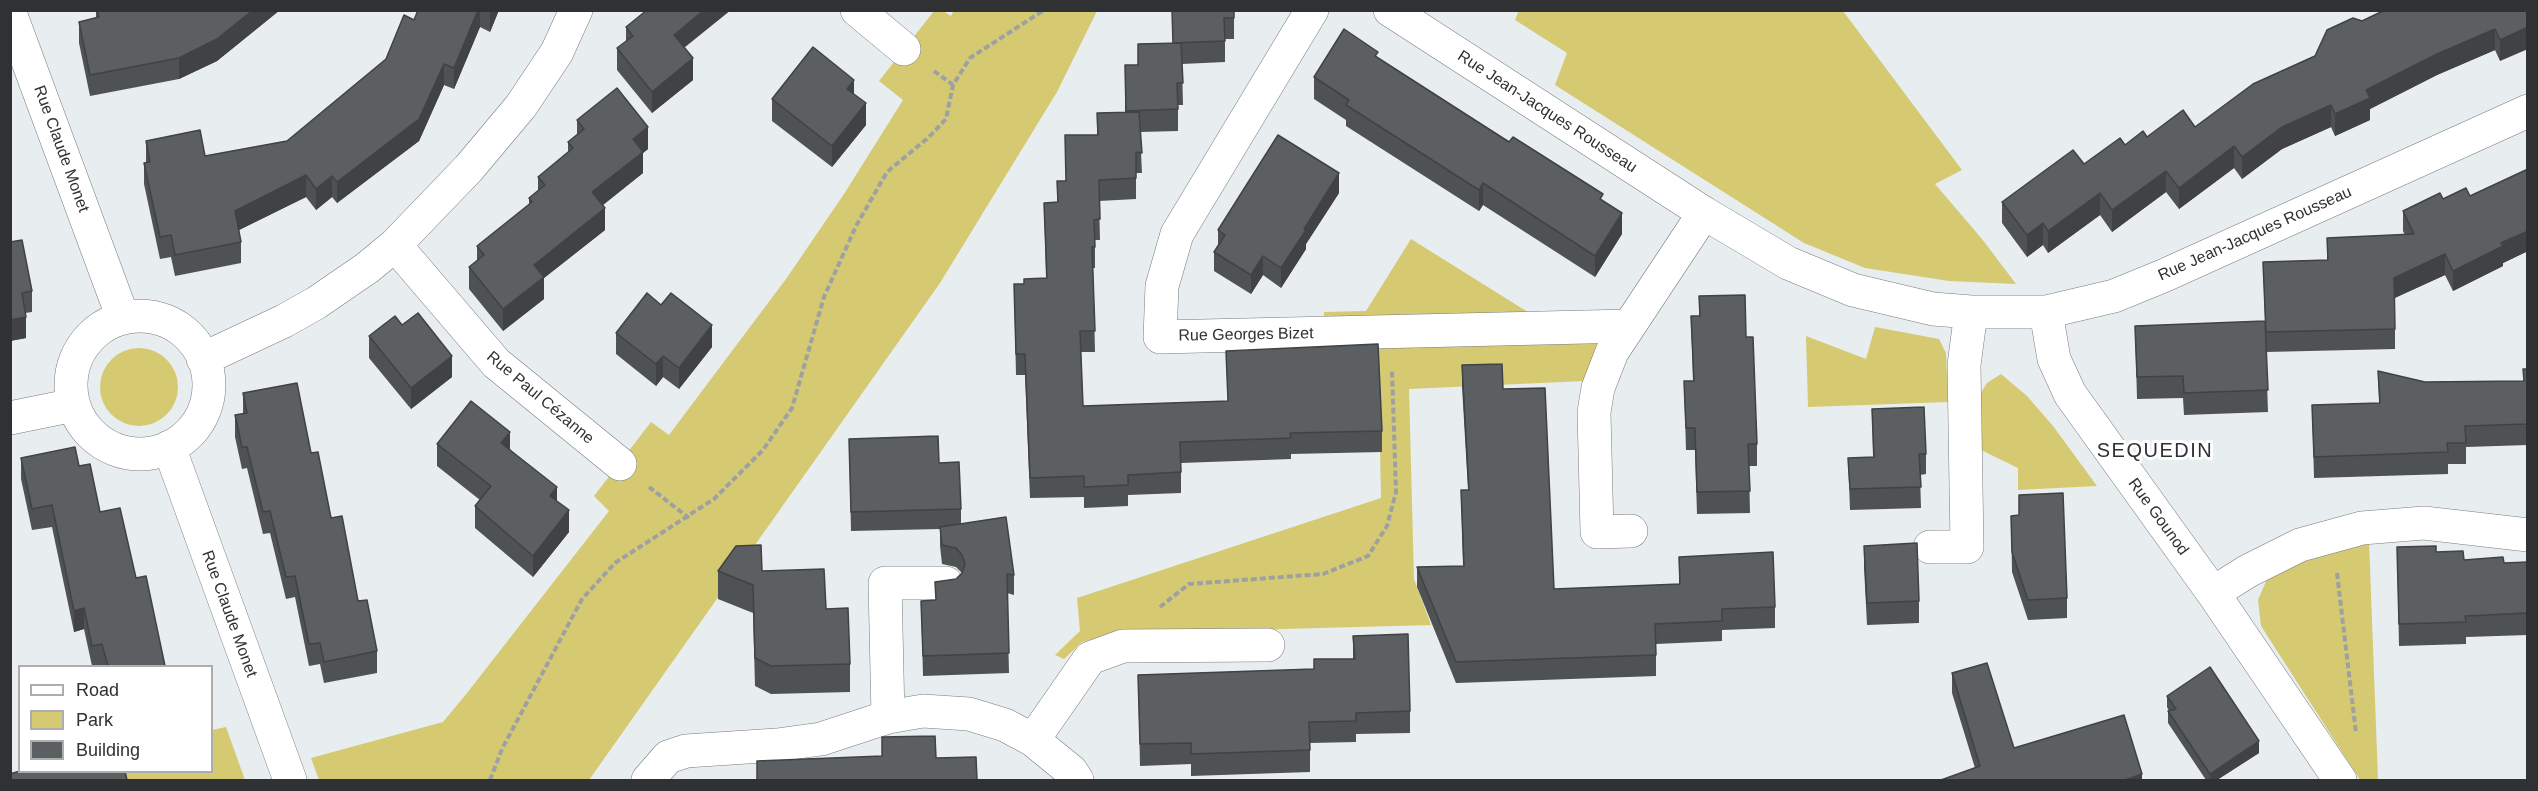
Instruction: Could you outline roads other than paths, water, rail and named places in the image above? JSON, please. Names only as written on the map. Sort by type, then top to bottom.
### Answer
[{"type":"street","points":[[203,359],[284,321],[316,303],[367,268],[395,245],[470,168],[521,106],[556,52],[576,10]]},
{"type":"street","points":[[857,10],[904,49]]},
{"type":"street","name":"Rue Georges Bizet","points":[[1312,10],[1177,234],[1162,286],[1160,337],[1628,326]]},
{"type":"street","name":"Rue Jean-Jacques Rousseau","points":[[1389,10],[1704,213],[1788,263],[1823,279],[1892,300],[1971,312],[2046,312],[2114,296],[2528,111]]},
{"type":"street","name":"Rue Claude Monet","points":[[10,13],[123,318]]},
{"type":"street","points":[[1631,531],[1597,532],[1594,412],[1604,368],[1628,326],[1704,213]]},
{"type":"street","name":"Rue Paul Cézanne","points":[[395,245],[496,363],[620,464]]},
{"type":"street","points":[[1930,547],[1967,547],[1964,366],[1971,312]]},
{"type":"street","name":"Rue Gounod","points":[[2046,312],[2054,359],[2070,394],[2213,594],[2340,780]]},
{"type":"street","points":[[145,316],[176,326],[192,340],[203,359],[209,390],[204,410],[194,428],[169,447],[146,454],[112,447],[85,426],[74,405],[71,383],[80,351],[102,327],[123,318],[145,316]]},
{"type":"street","points":[[10,418],[74,405]]},
{"type":"street","name":"Rue Claude Monet","points":[[169,447],[290,780]]},
{"type":"street","points":[[2213,594],[2274,557],[2333,535],[2362,528],[2424,523],[2528,535]]},
{"type":"street","points":[[888,717],[885,583],[946,583]]},
{"type":"street","points":[[1034,740],[1090,658],[1123,646],[1268,645]]},
{"type":"street","points":[[648,780],[668,757],[686,751],[821,739],[888,717],[922,711],[969,714],[1005,725],[1034,740],[1071,771],[1077,780]]},
{"type":"district","name":"SEQUEDIN","points":[[2155,451]]}]
